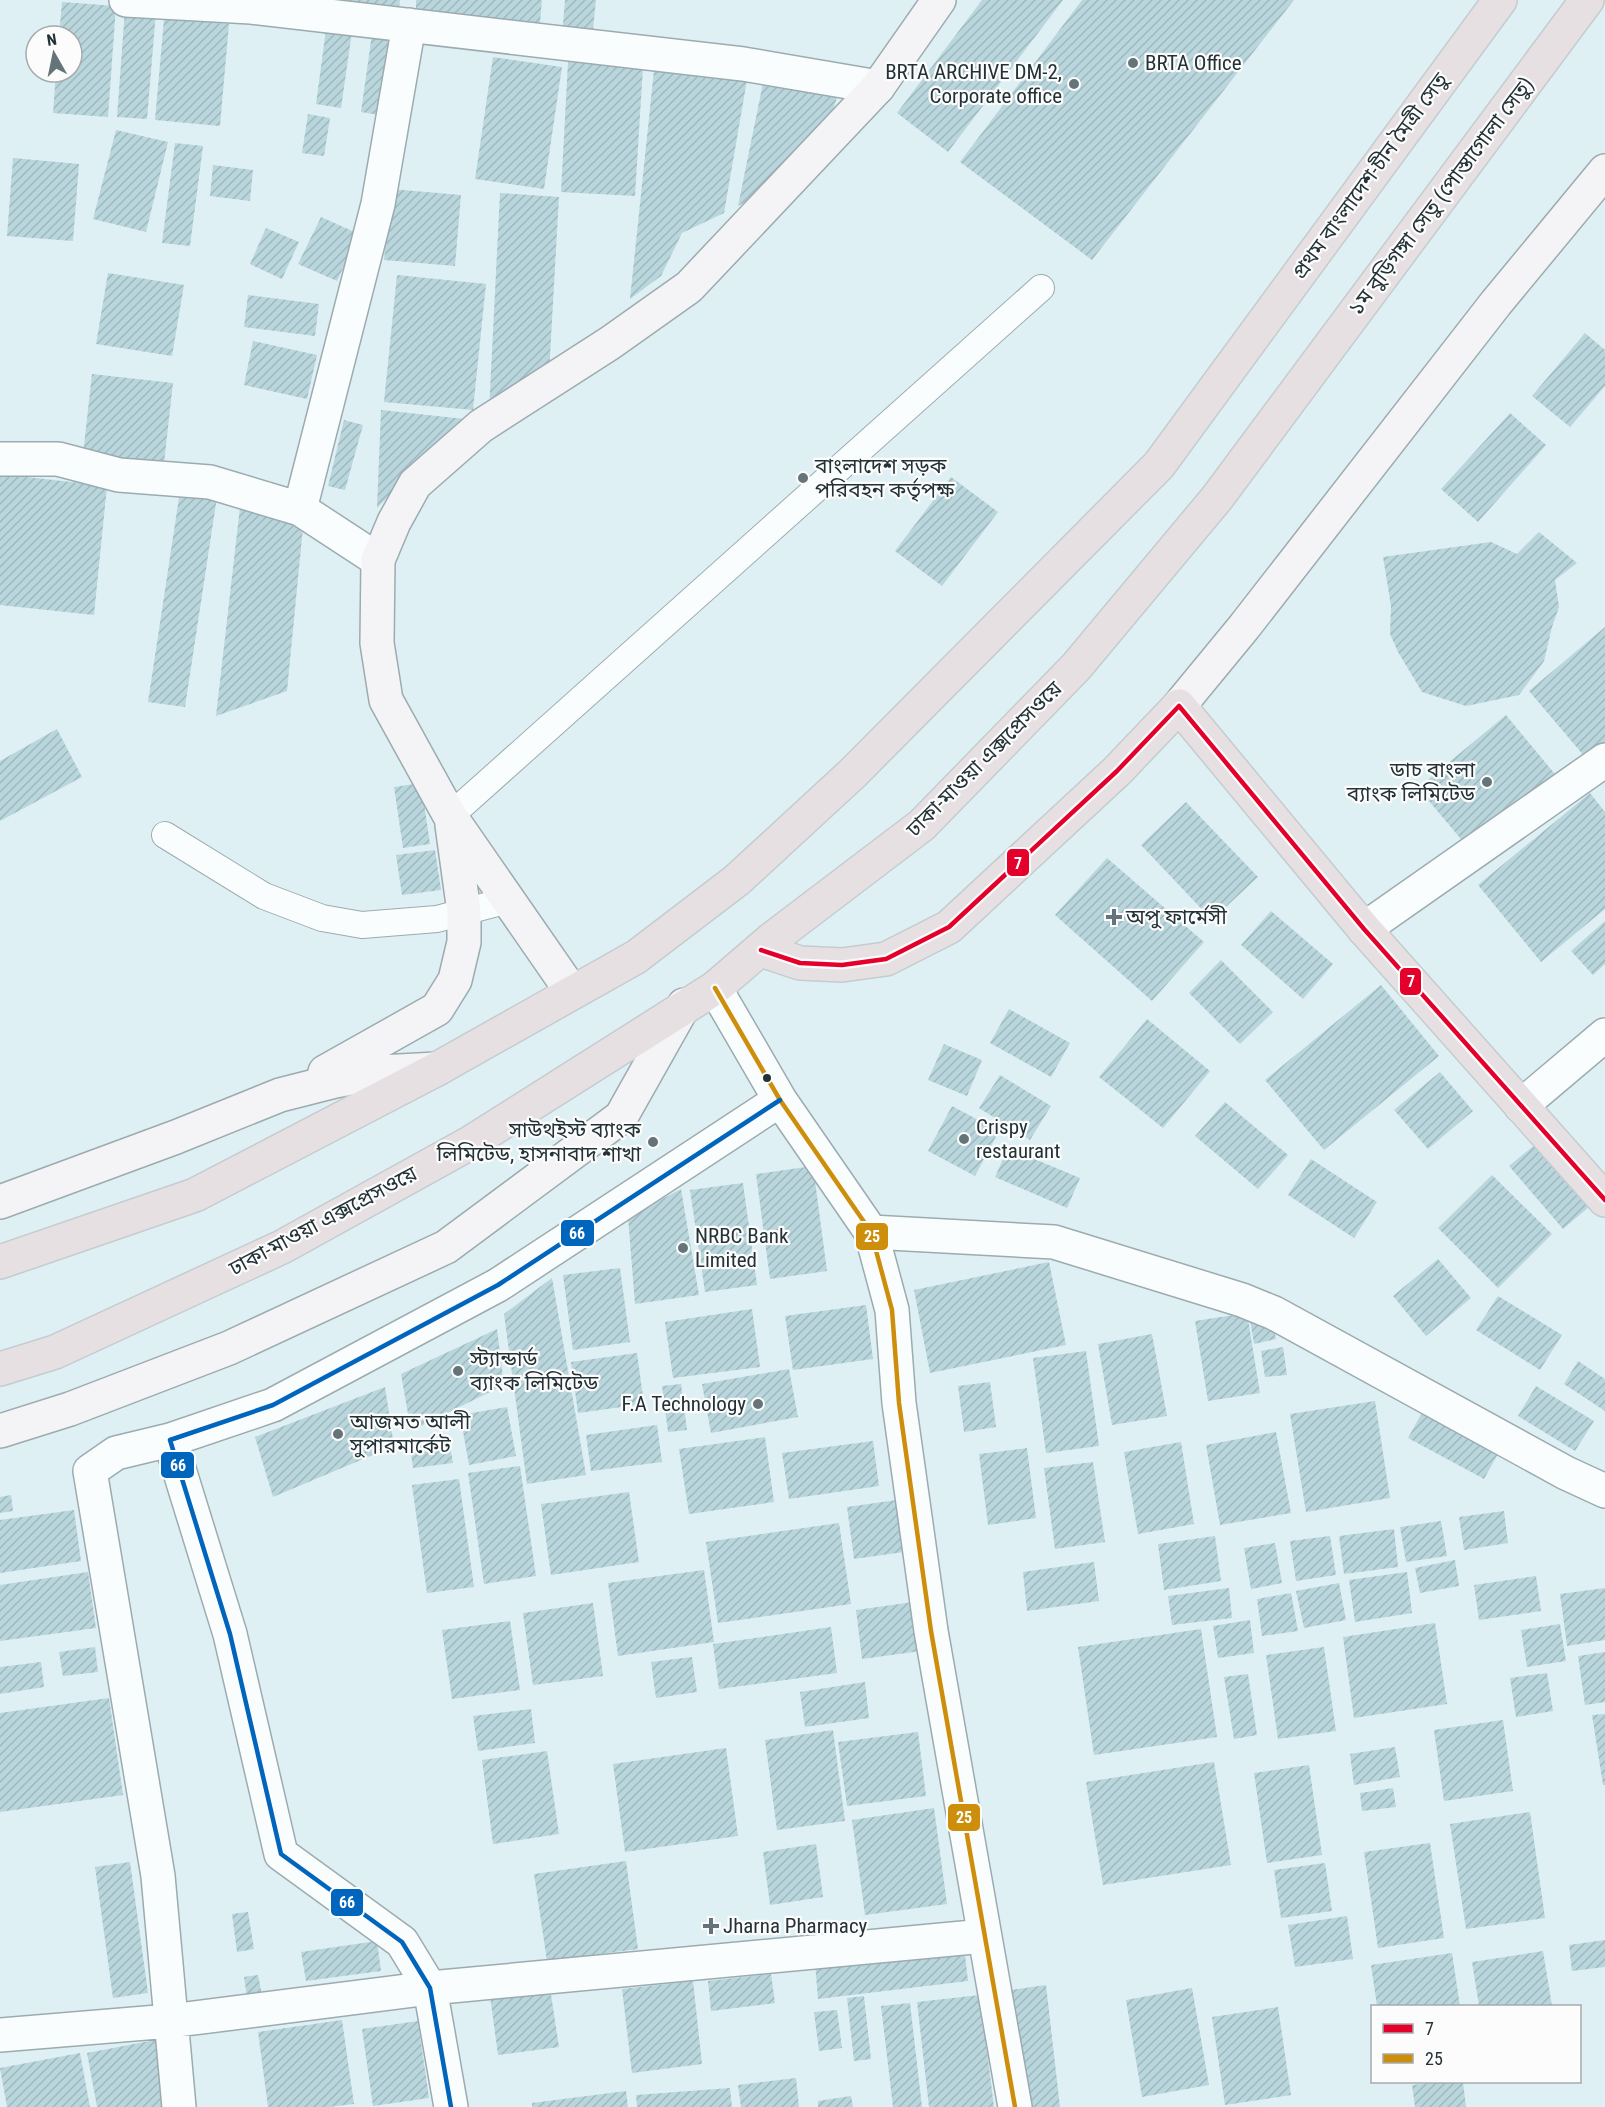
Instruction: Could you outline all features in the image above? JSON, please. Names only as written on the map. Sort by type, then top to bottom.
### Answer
[{"type":"highway","name":"প্রথম বাংলাদেশ-চীন মৈত্রী সেতু","points":[[572,992],[636,957],[737,880],[853,773],[1160,465],[1500,0]]},
{"type":"highway","name":"১ম বুড়িগঙ্গা সেতু (পোস্তাগোলা সেতু)","points":[[1295,392],[1587,0]]},
{"type":"highway","name":"ঢাকা-মাওয়া এক্সপ্রেসওয়ে","points":[[0,1370],[55,1352],[282,1247],[470,1143],[684,1005],[715,988],[762,950],[772,939],[922,825],[1076,667],[1217,498],[1295,392]]},
{"type":"highway","points":[[762,950],[800,963],[842,965],[886,959],[949,927],[1117,771],[1179,706],[1364,929],[1605,1200]]},
{"type":"highway","points":[[0,1262],[195,1195],[437,1070],[572,992]]},
{"type":"main road","points":[[572,992],[450,816],[386,700],[377,644],[378,560],[394,522],[416,484],[481,426],[610,343],[689,287],[878,87],[939,0]]},
{"type":"main road","points":[[1179,706],[1251,618],[1496,303],[1605,171]]},
{"type":"main road","points":[[0,1202],[176,1137],[280,1095],[353,1058],[437,1009],[455,980],[464,942],[464,912],[450,816]]},
{"type":"main road","points":[[0,1431],[69,1409],[230,1348],[446,1247],[621,1117],[684,1005]]},
{"type":"main road","points":[[280,1095],[380,1072],[437,1070]]},
{"type":"street","points":[[126,0],[251,7],[409,25],[743,64],[878,87]]},
{"type":"street","points":[[300,509],[378,204],[409,25]]},
{"type":"street","points":[[0,459],[58,459],[119,475],[210,482],[300,509],[378,560]]},
{"type":"street","points":[[1364,929],[1605,760]]},
{"type":"street","points":[[715,988],[780,1100],[871,1232],[892,1310],[899,1403],[931,1631],[1015,2107]]},
{"type":"street","points":[[1521,1106],[1605,1035]]},
{"type":"street","points":[[179,2107],[158,1876],[90,1471],[116,1453],[170,1440],[273,1405],[498,1285],[780,1100]]},
{"type":"street","points":[[871,1232],[1054,1242],[1242,1300],[1274,1313],[1566,1473],[1605,1491]]},
{"type":"street","points":[[170,1440],[230,1634],[281,1854],[402,1942],[430,1988],[451,2107]]},
{"type":"street","points":[[0,2035],[170,2021],[430,1988],[984,1936]]},
{"type":"lane","points":[[450,816],[1041,288]]},
{"type":"lane","points":[[165,835],[264,896],[322,918],[362,925],[437,919],[508,900]]},
{"type":"building","points":[[330,0],[400,0],[399,9]]},
{"type":"building","points":[[416,0],[542,0],[540,23],[416,15]]},
{"type":"building","points":[[565,0],[596,0],[592,39],[562,36]]},
{"type":"building","points":[[982,0],[1063,0],[948,152],[897,113]]},
{"type":"building","points":[[1082,0],[1294,0],[1092,260],[960,162]]},
{"type":"building","points":[[62,2],[116,6],[108,117],[53,113],[55,84],[84,84],[84,24],[60,24]]},
{"type":"building","points":[[125,9],[156,12],[147,119],[117,117]]},
{"type":"building","points":[[164,19],[229,24],[220,126],[155,120]]},
{"type":"building","points":[[327,22],[353,25],[341,108],[316,104]]},
{"type":"building","points":[[372,34],[397,38],[385,116],[361,112]]},
{"type":"building","points":[[493,57],[562,67],[544,189],[475,179]]},
{"type":"building","points":[[568,62],[643,67],[635,196],[561,192]]},
{"type":"building","points":[[654,70],[747,80],[724,213],[682,233],[661,276],[630,299]]},
{"type":"building","points":[[763,83],[838,93],[830,121],[772,188],[738,206]]},
{"type":"building","points":[[308,114],[330,118],[324,156],[302,153]]},
{"type":"building","points":[[116,130],[168,142],[146,232],[93,219]]},
{"type":"building","points":[[175,143],[203,146],[190,246],[162,243]]},
{"type":"building","points":[[13,158],[79,164],[73,241],[7,236]]},
{"type":"building","points":[[213,165],[253,170],[250,201],[210,196]]},
{"type":"building","points":[[391,189],[461,195],[455,266],[384,260]]},
{"type":"building","points":[[500,193],[559,197],[549,374],[489,411]]},
{"type":"building","points":[[321,217],[359,234],[337,281],[298,264]]},
{"type":"building","points":[[266,228],[299,242],[282,279],[250,264]]},
{"type":"building","points":[[108,273],[184,285],[172,356],[96,344]]},
{"type":"building","points":[[397,275],[486,284],[473,410],[384,402]]},
{"type":"building","points":[[248,295],[319,304],[315,336],[244,327]]},
{"type":"building","points":[[1585,333],[1605,350],[1605,386],[1570,427],[1532,396]]},
{"type":"building","points":[[253,341],[317,355],[307,399],[244,385]]},
{"type":"building","points":[[92,374],[173,383],[164,463],[83,454]]},
{"type":"building","points":[[381,410],[465,419],[377,508]]},
{"type":"building","points":[[1510,413],[1546,445],[1478,522],[1441,489]]},
{"type":"building","points":[[344,420],[363,425],[345,490],[328,486]]},
{"type":"building","points":[[0,474],[107,486],[94,615],[0,605]]},
{"type":"building","points":[[951,477],[998,512],[942,586],[895,551]]},
{"type":"building","points":[[180,491],[217,497],[185,707],[148,702]]},
{"type":"building","points":[[240,507],[304,517],[287,691],[216,716]]},
{"type":"building","points":[[1539,532],[1577,563],[1555,580],[1559,607],[1544,661],[1519,695],[1466,706],[1422,692],[1390,634],[1391,606],[1383,557],[1491,542],[1517,554]]},
{"type":"building","points":[[1605,627],[1605,750],[1590,763],[1529,691]]},
{"type":"building","points":[[1506,715],[1559,779],[1471,851],[1418,788]]},
{"type":"building","points":[[57,729],[82,777],[0,821],[0,761]]},
{"type":"building","points":[[421,783],[430,844],[403,848],[394,787]]},
{"type":"building","points":[[1590,793],[1605,812],[1605,909],[1541,962],[1478,885]]},
{"type":"building","points":[[1186,802],[1258,877],[1212,920],[1141,845]]},
{"type":"building","points":[[435,850],[441,890],[402,895],[396,855]]},
{"type":"building","points":[[1107,858],[1204,942],[1152,1001],[1055,915]]},
{"type":"building","points":[[1271,911],[1333,964],[1303,999],[1241,945]]},
{"type":"building","points":[[1605,921],[1605,964],[1593,975],[1571,951]]},
{"type":"building","points":[[1221,960],[1273,1012],[1240,1044],[1189,993]]},
{"type":"building","points":[[1381,985],[1439,1056],[1324,1150],[1265,1080]]},
{"type":"building","points":[[1009,1009],[1070,1043],[1051,1077],[990,1043]]},
{"type":"building","points":[[1147,1019],[1210,1071],[1163,1128],[1099,1077]]},
{"type":"building","points":[[944,1044],[982,1060],[967,1096],[928,1080]]},
{"type":"building","points":[[1440,1072],[1473,1111],[1428,1149],[1394,1110]]},
{"type":"building","points":[[1000,1075],[1051,1106],[1030,1140],[979,1108]]},
{"type":"building","points":[[1225,1102],[1288,1155],[1258,1189],[1195,1136]]},
{"type":"building","points":[[952,1106],[999,1131],[975,1176],[928,1151]]},
{"type":"building","points":[[1543,1138],[1596,1201],[1563,1229],[1509,1166]]},
{"type":"building","points":[[1008,1148],[1080,1178],[1067,1208],[995,1177]]},
{"type":"building","points":[[1311,1159],[1377,1202],[1354,1238],[1288,1195]]},
{"type":"building","points":[[813,1166],[827,1271],[770,1279],[756,1174]]},
{"type":"building","points":[[1492,1175],[1552,1234],[1498,1288],[1438,1228]]},
{"type":"building","points":[[743,1183],[757,1285],[705,1292],[690,1190]]},
{"type":"building","points":[[681,1189],[699,1295],[635,1304],[628,1217]]},
{"type":"building","points":[[1438,1259],[1471,1298],[1426,1336],[1393,1296]]},
{"type":"building","points":[[1049,1262],[1066,1345],[930,1373],[914,1290]]},
{"type":"building","points":[[620,1268],[630,1342],[573,1350],[563,1275]]},
{"type":"building","points":[[552,1278],[586,1475],[527,1484],[504,1314]]},
{"type":"building","points":[[1498,1296],[1562,1335],[1540,1370],[1476,1330]]},
{"type":"building","points":[[866,1305],[873,1359],[793,1370],[785,1316]]},
{"type":"building","points":[[752,1309],[760,1367],[673,1378],[665,1322]]},
{"type":"building","points":[[1247,1313],[1260,1393],[1208,1401],[1195,1321]]},
{"type":"building","points":[[1271,1316],[1276,1339],[1254,1344],[1250,1320]]},
{"type":"building","points":[[497,1329],[504,1385],[411,1431],[401,1374]]},
{"type":"building","points":[[1152,1334],[1167,1416],[1112,1425],[1098,1344]]},
{"type":"building","points":[[1283,1347],[1287,1375],[1265,1377],[1261,1351]]},
{"type":"building","points":[[1086,1351],[1099,1446],[1046,1453],[1033,1358]]},
{"type":"building","points":[[637,1353],[644,1404],[578,1413],[571,1362]]},
{"type":"building","points":[[1578,1361],[1605,1379],[1605,1411],[1564,1384]]},
{"type":"building","points":[[789,1369],[798,1417],[711,1433],[702,1384]]},
{"type":"building","points":[[990,1382],[996,1427],[964,1432],[958,1386]]},
{"type":"building","points":[[681,1384],[687,1430],[668,1432],[662,1386]]},
{"type":"building","points":[[1536,1386],[1594,1421],[1575,1451],[1518,1416]]},
{"type":"building","points":[[385,1387],[394,1446],[273,1497],[255,1437]]},
{"type":"building","points":[[1375,1401],[1390,1498],[1306,1512],[1290,1414]]},
{"type":"building","points":[[1428,1402],[1504,1443],[1484,1479],[1408,1438]]},
{"type":"building","points":[[507,1407],[516,1456],[469,1465],[460,1415]]},
{"type":"building","points":[[657,1425],[662,1462],[591,1471],[586,1435]]},
{"type":"building","points":[[1276,1432],[1291,1513],[1220,1525],[1206,1445]]},
{"type":"building","points":[[448,1435],[453,1463],[413,1468],[409,1441]]},
{"type":"building","points":[[765,1437],[774,1502],[689,1514],[679,1449]]},
{"type":"building","points":[[873,1441],[879,1486],[789,1499],[782,1453]]},
{"type":"building","points":[[1181,1442],[1194,1524],[1138,1534],[1124,1452]]},
{"type":"building","points":[[1027,1448],[1036,1518],[988,1525],[979,1454]]},
{"type":"building","points":[[1093,1462],[1105,1542],[1055,1549],[1044,1468]]},
{"type":"building","points":[[520,1466],[536,1576],[484,1584],[468,1473]]},
{"type":"building","points":[[459,1479],[474,1587],[427,1593],[412,1485]]},
{"type":"building","points":[[629,1492],[639,1562],[551,1575],[541,1504]]},
{"type":"building","points":[[11,1495],[13,1511],[0,1513],[0,1497]]},
{"type":"building","points":[[904,1499],[911,1551],[854,1559],[847,1507]]},
{"type":"building","points":[[74,1510],[81,1561],[0,1573],[0,1520]]},
{"type":"building","points":[[1504,1511],[1508,1543],[1464,1550],[1459,1517]]},
{"type":"building","points":[[1441,1521],[1447,1556],[1406,1562],[1400,1527]]},
{"type":"building","points":[[839,1523],[851,1604],[718,1623],[706,1542]]},
{"type":"building","points":[[1394,1529],[1398,1567],[1344,1574],[1339,1536]]},
{"type":"building","points":[[1215,1536],[1221,1581],[1164,1590],[1158,1544]]},
{"type":"building","points":[[1330,1536],[1336,1575],[1296,1581],[1290,1541]]},
{"type":"building","points":[[1275,1543],[1282,1583],[1251,1589],[1244,1548]]},
{"type":"building","points":[[1455,1560],[1459,1586],[1420,1593],[1415,1568]]},
{"type":"building","points":[[1094,1562],[1099,1601],[1027,1611],[1023,1572]]},
{"type":"building","points":[[704,1570],[714,1642],[618,1656],[608,1583]]},
{"type":"building","points":[[88,1572],[96,1628],[0,1641],[0,1585]]},
{"type":"building","points":[[1407,1572],[1412,1613],[1355,1622],[1349,1580]]},
{"type":"building","points":[[1536,1576],[1541,1611],[1479,1620],[1474,1585]]},
{"type":"building","points":[[1339,1583],[1346,1620],[1304,1628],[1296,1591]]},
{"type":"building","points":[[1229,1588],[1232,1618],[1172,1625],[1168,1596]]},
{"type":"building","points":[[1605,1588],[1605,1640],[1567,1646],[1560,1594]]},
{"type":"building","points":[[1291,1593],[1298,1631],[1262,1636],[1257,1599]]},
{"type":"building","points":[[913,1602],[921,1651],[862,1659],[856,1610]]},
{"type":"building","points":[[593,1603],[603,1676],[533,1685],[523,1613]]},
{"type":"building","points":[[1250,1620],[1254,1653],[1218,1658],[1213,1626]]},
{"type":"building","points":[[510,1621],[520,1690],[452,1699],[442,1630]]},
{"type":"building","points":[[1435,1623],[1447,1704],[1354,1718],[1343,1637]]},
{"type":"building","points":[[1560,1624],[1566,1661],[1527,1667],[1521,1630]]},
{"type":"building","points":[[831,1627],[837,1673],[719,1689],[713,1644]]},
{"type":"building","points":[[1201,1629],[1217,1737],[1094,1755],[1078,1647]]},
{"type":"building","points":[[95,1647],[98,1672],[63,1676],[59,1652]]},
{"type":"building","points":[[1324,1647],[1336,1731],[1278,1739],[1266,1655]]},
{"type":"building","points":[[1605,1652],[1605,1702],[1585,1705],[1578,1656]]},
{"type":"building","points":[[692,1657],[697,1692],[656,1698],[651,1662]]},
{"type":"building","points":[[41,1662],[44,1687],[0,1694],[0,1667]]},
{"type":"building","points":[[1547,1673],[1553,1711],[1516,1717],[1510,1678]]},
{"type":"building","points":[[1248,1674],[1257,1735],[1234,1739],[1224,1677]]},
{"type":"building","points":[[865,1682],[869,1718],[805,1727],[800,1692]]},
{"type":"building","points":[[109,1698],[123,1795],[0,1812],[0,1713]]},
{"type":"building","points":[[531,1709],[535,1743],[478,1751],[473,1716]]},
{"type":"building","points":[[1605,1714],[1605,1785],[1603,1785],[1592,1715]]},
{"type":"building","points":[[1503,1720],[1513,1791],[1444,1801],[1434,1730]]},
{"type":"building","points":[[833,1730],[845,1821],[777,1830],[765,1740]]},
{"type":"building","points":[[918,1732],[926,1796],[847,1806],[838,1742]]},
{"type":"building","points":[[1395,1747],[1400,1777],[1354,1785],[1350,1754]]},
{"type":"building","points":[[726,1748],[738,1836],[625,1852],[613,1764]]},
{"type":"building","points":[[547,1751],[559,1834],[493,1844],[482,1760]]},
{"type":"building","points":[[1214,1762],[1231,1865],[1103,1885],[1086,1782]]},
{"type":"building","points":[[1309,1765],[1322,1855],[1267,1863],[1254,1773]]},
{"type":"building","points":[[1393,1788],[1396,1807],[1362,1811],[1360,1793]]},
{"type":"building","points":[[934,1808],[947,1904],[865,1915],[852,1820]]},
{"type":"building","points":[[1530,1812],[1545,1918],[1466,1929],[1450,1824]]},
{"type":"building","points":[[1430,1843],[1444,1938],[1378,1948],[1364,1852]]},
{"type":"building","points":[[816,1844],[823,1897],[770,1905],[763,1852]]},
{"type":"building","points":[[626,1861],[638,1949],[547,1961],[534,1874]]},
{"type":"building","points":[[130,1862],[148,1993],[113,1998],[95,1867]]},
{"type":"building","points":[[1325,1863],[1332,1911],[1281,1918],[1274,1870]]},
{"type":"building","points":[[248,1912],[254,1949],[237,1952],[232,1914]]},
{"type":"building","points":[[1347,1916],[1353,1959],[1295,1967],[1288,1925]]},
{"type":"building","points":[[1605,1940],[1605,1967],[1572,1971],[1569,1945]]},
{"type":"building","points":[[377,1941],[381,1971],[306,1981],[301,1952]]},
{"type":"building","points":[[964,1946],[968,1981],[818,1999],[815,1963]]},
{"type":"building","points":[[1543,1951],[1552,2005],[1479,2005],[1472,1962]]},
{"type":"building","points":[[1452,1953],[1460,2005],[1377,2005],[1371,1965]]},
{"type":"building","points":[[771,1974],[775,2003],[711,2011],[708,1981]]},
{"type":"building","points":[[258,1975],[262,1995],[247,1997],[244,1977]]},
{"type":"building","points":[[693,1981],[702,2064],[632,2073],[622,1989]]},
{"type":"building","points":[[1046,1985],[1060,2107],[1025,2107],[1011,1990]]},
{"type":"building","points":[[550,1988],[559,2047],[498,2055],[490,1996]]},
{"type":"building","points":[[1192,1988],[1209,2085],[1142,2097],[1126,2000]]},
{"type":"building","points":[[980,1995],[994,2107],[929,2107],[917,2002]]},
{"type":"building","points":[[864,1996],[871,2059],[854,2061],[847,1998]]},
{"type":"building","points":[[910,2003],[922,2107],[893,2107],[881,2006]]},
{"type":"building","points":[[1278,2007],[1291,2095],[1225,2105],[1212,2017]]},
{"type":"building","points":[[837,2010],[842,2048],[819,2051],[814,2012]]},
{"type":"building","points":[[342,2020],[354,2104],[329,2107],[268,2107],[258,2032]]},
{"type":"building","points":[[418,2021],[429,2098],[373,2106],[362,2029]]},
{"type":"building","points":[[160,2039],[173,2107],[97,2107],[87,2053]]},
{"type":"building","points":[[80,2053],[90,2107],[7,2107],[0,2068]]},
{"type":"building","points":[[796,2078],[799,2107],[741,2107],[738,2085]]},
{"type":"building","points":[[1463,2083],[1466,2107],[1415,2107],[1412,2085]]},
{"type":"building","points":[[730,2088],[732,2107],[637,2107],[636,2095]]},
{"type":"building","points":[[626,2091],[628,2107],[532,2107],[532,2103]]},
{"type":"building","points":[[851,2096],[853,2107],[818,2107],[818,2101]]},
{"type":"transit line","name":"7","points":[[761,950],[800,963],[842,965],[886,959],[949,927],[1117,771],[1179,706],[1364,929],[1605,1200]]},
{"type":"transit line","name":"25","points":[[715,988],[780,1100],[871,1232],[892,1310],[899,1403],[931,1631],[1015,2107]]},
{"type":"transit line","name":"66","points":[[451,2107],[430,1988],[402,1942],[281,1854],[230,1634],[170,1440],[273,1405],[498,1285],[780,1100]]},
{"type":"place","name":"BRTA Office","points":[[1133,63]]},
{"type":"place","name":"BRTA ARCHIVE DM-2, Corporate office","points":[[1074,84]]},
{"type":"place","name":"বাংলাদেশ সড়ক পরিবহন কর্তৃপক্ষ","points":[[803,478]]},
{"type":"place","name":"ডাচ বাংলা ব্যাংক লিমিটেড","points":[[1487,782]]},
{"type":"place","name":"অপু ফার্মেসী","points":[[1114,917]]},
{"type":"place","name":"Crispy restaurant","points":[[964,1139]]},
{"type":"place","name":"সাউথইস্ট ব্যাংক লিমিটেড, হাসনাবাদ শাখা","points":[[653,1142]]},
{"type":"place","name":"NRBC Bank Limited","points":[[683,1248]]},
{"type":"place","name":"স্ট্যান্ডার্ড ব্যাংক লিমিটেড","points":[[458,1371]]},
{"type":"place","name":"F.A Technology","points":[[758,1404]]},
{"type":"place","name":"আজমত আলী সুপারমার্কেট","points":[[338,1434]]},
{"type":"place","name":"Jharna Pharmacy","points":[[711,1926]]}]
